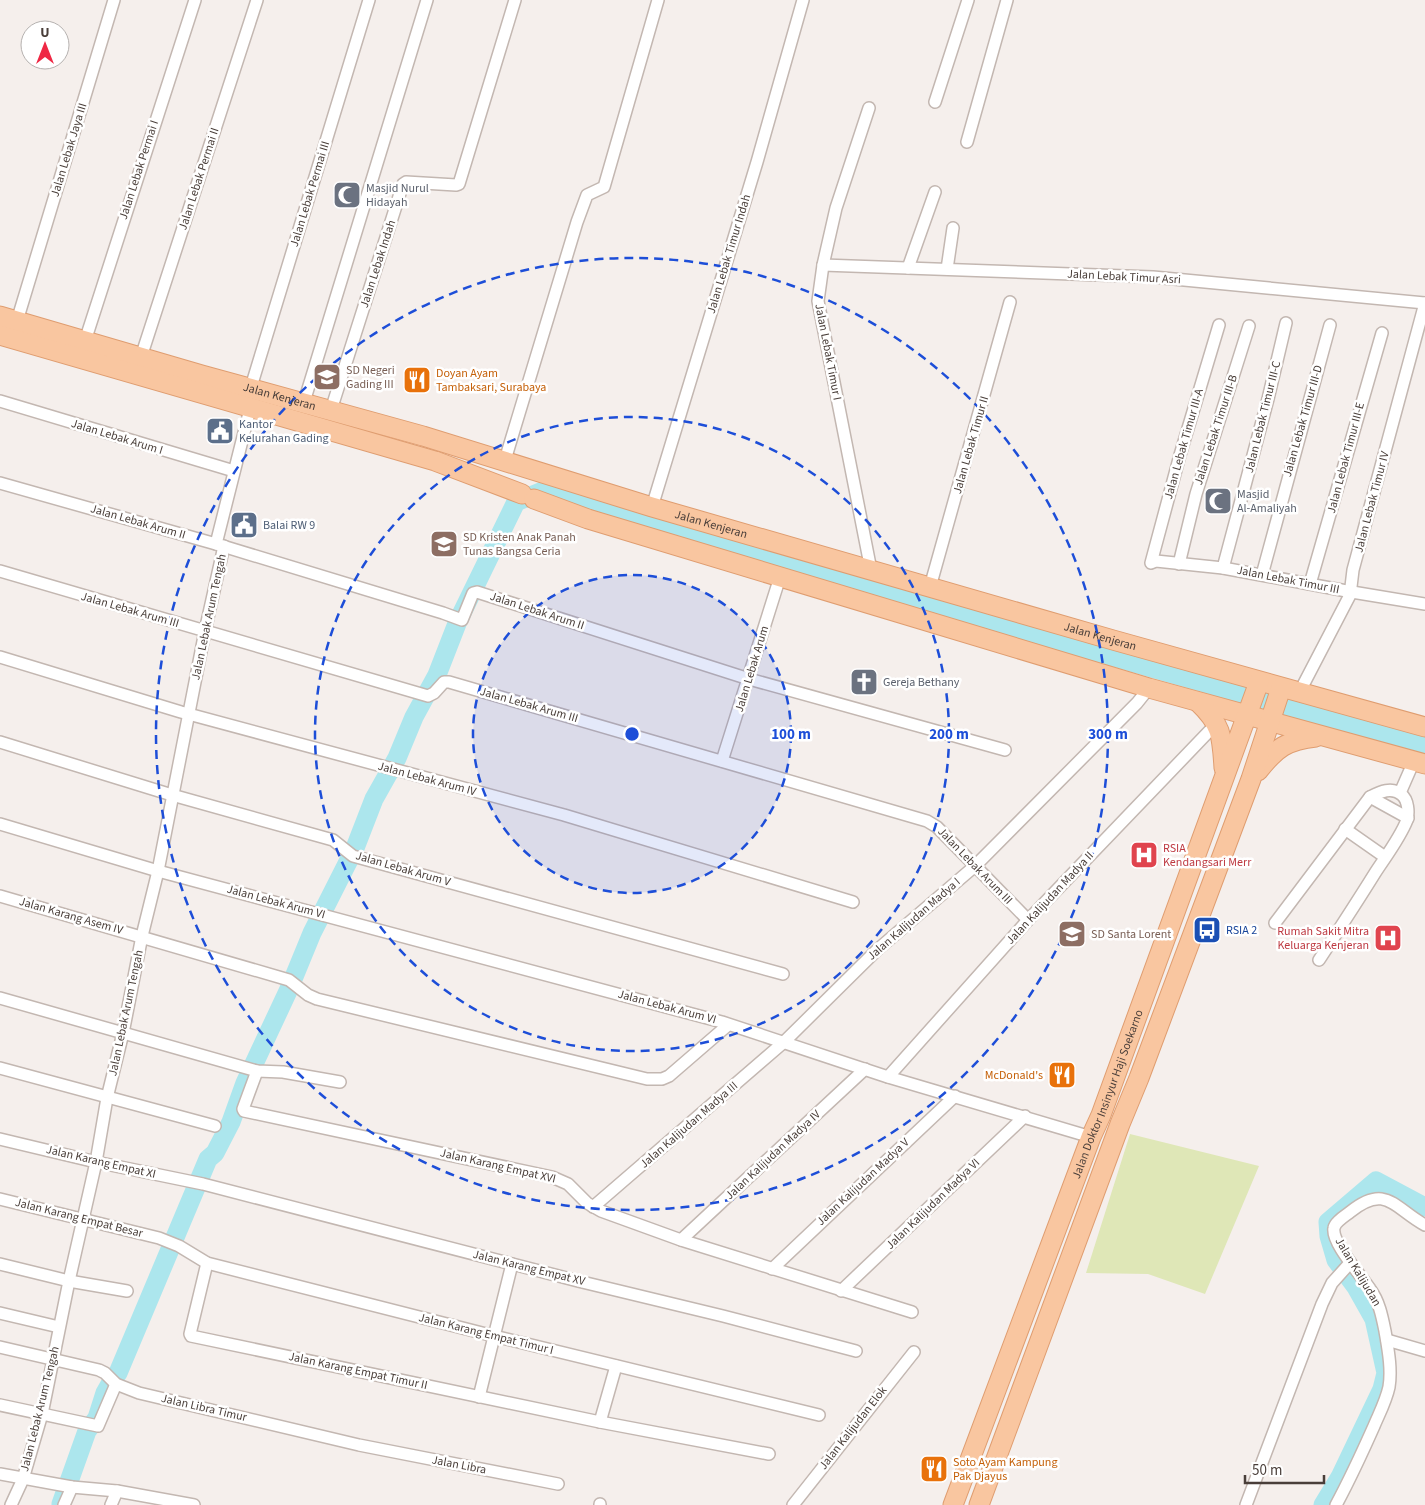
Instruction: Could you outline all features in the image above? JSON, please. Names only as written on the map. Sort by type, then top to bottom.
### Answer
[{"type":"main road","name":"Jalan Kenjeran","points":[[8,318],[505,460],[652,507],[930,587],[1258,685],[1425,727]]},
{"type":"main road","name":"Jalan Kenjeran","points":[[0,335],[250,409],[435,461],[588,519],[1149,688],[1198,702],[1272,718],[1324,737],[1422,760]]},
{"type":"main road","points":[[163,383],[168,375],[169,365]]},
{"type":"main road","points":[[189,390],[188,383],[194,372]]},
{"type":"main road","name":"Jalan Doktor Insinyur Haji Soekarno","points":[[953,1505],[1091,1137],[1101,1115],[1258,685]]},
{"type":"main road","name":"Jalan Doktor Insinyur Haji Soekarno","points":[[979,1505],[1120,1124],[1251,779],[1272,718],[1286,692]]},
{"type":"main road","points":[[1198,702],[1210,713],[1222,734],[1223,782]]},
{"type":"main road","points":[[1251,779],[1277,749],[1298,739],[1324,737]]},
{"type":"main road","points":[[1101,1115],[1108,1125],[1120,1124]]},
{"type":"main road","points":[[1091,1137],[1100,1134],[1107,1135],[1114,1143]]},
{"type":"street","name":"Jalan Lebak Jaya III","points":[[8,318],[24,299],[114,0]]},
{"type":"street","name":"Jalan Lebak Permai I","points":[[85,341],[196,0]]},
{"type":"street","name":"Jalan Lebak Permai II","points":[[142,357],[257,0]]},
{"type":"street","name":"Jalan Lebak Permai III","points":[[251,387],[369,0]]},
{"type":"street","points":[[304,402],[428,0]]},
{"type":"street","name":"Jalan Lebak Indah","points":[[331,410],[403,184],[406,182],[459,184],[515,0]]},
{"type":"street","points":[[505,460],[577,222],[587,195],[604,187],[658,0]]},
{"type":"street","name":"Jalan Lebak Timur Indah","points":[[652,507],[757,162],[803,0]]},
{"type":"street","points":[[934,102],[968,0]]},
{"type":"street","points":[[966,142],[1006,0]]},
{"type":"street","name":"Jalan Lebak Timur I","points":[[868,108],[836,208],[823,265],[819,306],[871,570]]},
{"type":"street","points":[[908,268],[935,192]]},
{"type":"street","points":[[947,269],[953,228]]},
{"type":"street","name":"Jalan Lebak Timur Asri","points":[[823,265],[1153,277],[1425,302]]},
{"type":"street","name":"Jalan Lebak Timur II","points":[[930,587],[1010,302]]},
{"type":"street","name":"Jalan Lebak Timur IV","points":[[1286,692],[1352,592],[1354,570],[1425,302]]},
{"type":"street","name":"Jalan Lebak Timur III-C","points":[[1223,568],[1286,323]]},
{"type":"street","name":"Jalan Lebak Timur III-D","points":[[1262,575],[1330,325]]},
{"type":"street","name":"Jalan Lebak Timur III-A","points":[[1151,563],[1180,455],[1219,326]]},
{"type":"street","name":"Jalan Lebak Timur III-B","points":[[1179,564],[1196,494],[1249,326]]},
{"type":"street","name":"Jalan Lebak Timur III-E","points":[[1310,584],[1382,332]]},
{"type":"street","name":"Jalan Lebak Arum I","points":[[0,401],[234,471]]},
{"type":"street","name":"Jalan Lebak Arum Tengah","points":[[11,1505],[23,1479],[42,1414],[59,1327],[96,1162],[107,1098],[158,871],[234,471],[250,409]]},
{"type":"street","name":"Jalan Lebak Arum II","points":[[0,483],[220,545],[461,619],[463,619],[473,593],[477,592],[749,679],[1004,750]]},
{"type":"street","name":"Jalan Lebak Timur III","points":[[1151,563],[1156,561],[1223,568],[1425,604]]},
{"type":"street","name":"Jalan Lebak Arum III","points":[[0,571],[425,695],[434,693],[444,682],[449,682],[931,823],[1028,920]]},
{"type":"street","name":"Jalan Lebak Arum","points":[[722,762],[780,577]]},
{"type":"street","name":"Jalan Lebak Arum IV","points":[[0,657],[189,714],[564,815],[853,902]]},
{"type":"street","name":"Jalan Kalijudan Madya I","points":[[784,1042],[878,950],[975,866],[1137,703],[1149,688]]},
{"type":"street","name":"Jalan Kalijudan Madya II","points":[[888,1076],[1028,920],[1216,724]]},
{"type":"street","name":"Jalan Lebak Arum V","points":[[0,742],[172,795],[333,840],[351,854],[783,974]]},
{"type":"street","points":[[1400,793],[1422,760]]},
{"type":"street","points":[[1275,923],[1370,797],[1388,790],[1400,793],[1405,798],[1407,804],[1408,818],[1319,960]]},
{"type":"street","points":[[1370,797],[1408,818]]},
{"type":"street","name":"Jalan Lebak Arum VI","points":[[0,824],[158,871],[728,1025]]},
{"type":"street","points":[[1345,829],[1385,857]]},
{"type":"street","name":"Jalan Karang Asem IV","points":[[0,896],[142,936]]},
{"type":"street","name":"Jalan Lebak Arum VI","points":[[142,936],[292,982],[308,995],[317,999],[647,1079],[662,1079],[669,1076],[728,1025]]},
{"type":"street","points":[[0,998],[252,1070],[283,1072],[340,1082]]},
{"type":"street","points":[[728,1025],[865,1069],[1091,1137]]},
{"type":"street","name":"Jalan Kalijudan Madya III","points":[[593,1207],[784,1042]]},
{"type":"street","points":[[0,1068],[215,1126]]},
{"type":"street","name":"Jalan Kalijudan Madya IV","points":[[681,1240],[865,1069]]},
{"type":"street","name":"Jalan Karang Empat XVI","points":[[252,1070],[244,1111],[552,1177],[568,1184],[593,1207],[681,1240],[912,1312]]},
{"type":"street","name":"Jalan Kalijudan Madya V","points":[[772,1269],[955,1096]]},
{"type":"street","name":"Jalan Kalijudan Madya VI","points":[[841,1291],[1025,1116]]},
{"type":"street","name":"Jalan Karang Empat XI","points":[[0,1139],[96,1162],[198,1183]]},
{"type":"street","name":"Jalan Karang Empat XV","points":[[198,1183],[856,1351]]},
{"type":"street","name":"Jalan Kalijudan","points":[[1336,1505],[1357,1466],[1385,1401],[1390,1371],[1382,1314],[1370,1288],[1346,1267],[1336,1238],[1335,1224],[1351,1210],[1373,1198],[1387,1199],[1425,1224]]},
{"type":"street","name":"Jalan Karang Empat Besar","points":[[0,1199],[169,1242]]},
{"type":"street","name":"Jalan Karang Empat Timur I","points":[[169,1242],[208,1263],[494,1336],[819,1415]]},
{"type":"street","name":"Jalan Karang Empat Timur II","points":[[208,1263],[191,1336],[600,1422],[769,1454]]},
{"type":"street","points":[[0,1264],[69,1281],[127,1292]]},
{"type":"street","points":[[479,1397],[512,1264]]},
{"type":"street","points":[[1246,1505],[1299,1360],[1322,1304],[1332,1283],[1346,1267]]},
{"type":"street","points":[[0,1313],[59,1327]]},
{"type":"street","points":[[1387,1340],[1425,1351]]},
{"type":"street","points":[[0,1347],[54,1358]]},
{"type":"street","name":"Jalan Kalijudan Elok","points":[[793,1505],[914,1352]]},
{"type":"street","name":"Jalan Libra Timur","points":[[54,1358],[99,1370],[113,1381],[139,1393],[359,1445]]},
{"type":"street","points":[[600,1422],[616,1366]]},
{"type":"street","points":[[0,1405],[98,1425],[113,1381]]},
{"type":"street","name":"Jalan Libra","points":[[359,1445],[558,1484]]},
{"type":"street","points":[[0,1474],[68,1486],[117,1491],[194,1505]]},
{"type":"street","points":[[64,1505],[68,1486]]},
{"type":"street","points":[[111,1505],[117,1491]]},
{"type":"green space","points":[[1070,922],[1081,933],[1072,942],[1061,931]]},
{"type":"green space","points":[[1130,1134],[1259,1166],[1205,1294],[1148,1274],[1086,1273]]},
{"type":"waterway","points":[[61,1504],[87,1431],[97,1418],[105,1393],[118,1373],[208,1159],[215,1153],[231,1122],[245,1083],[289,989],[312,933],[355,848],[374,799],[397,758],[414,717],[437,675],[458,621],[516,502],[545,490],[575,503],[1425,746]]},
{"type":"waterway","points":[[1323,1505],[1340,1477],[1382,1389],[1386,1373],[1374,1319],[1356,1287],[1336,1260],[1329,1236],[1328,1222],[1376,1181],[1425,1207]]},
{"type":"place","name":"Masjid Nurul Hidayah","points":[[347,195]]},
{"type":"place","name":"SD Negeri Gading III","points":[[327,377]]},
{"type":"place","name":"Doyan Ayam Tambaksari, Surabaya","points":[[417,380]]},
{"type":"place","name":"Kantor Kelurahan Gading","points":[[220,431]]},
{"type":"place","name":"Masjid Al-Amaliyah","points":[[1218,501]]},
{"type":"place","name":"Balai RW 9","points":[[244,525]]},
{"type":"place","name":"SD Kristen Anak Panah Tunas Bangsa Ceria","points":[[444,544]]},
{"type":"place","name":"Gereja Bethany","points":[[864,682]]},
{"type":"place","name":"RSIA Kendangsari Merr","points":[[1144,855]]},
{"type":"place","name":"RSIA 2","points":[[1207,930]]},
{"type":"place","name":"SD Santa Lorent","points":[[1072,934]]},
{"type":"place","name":"Rumah Sakit Mitra Keluarga Kenjeran","points":[[1388,938]]},
{"type":"place","name":"McDonald's","points":[[1062,1075]]},
{"type":"place","name":"Soto Ayam Kampung Pak Djayus","points":[[934,1469]]}]
